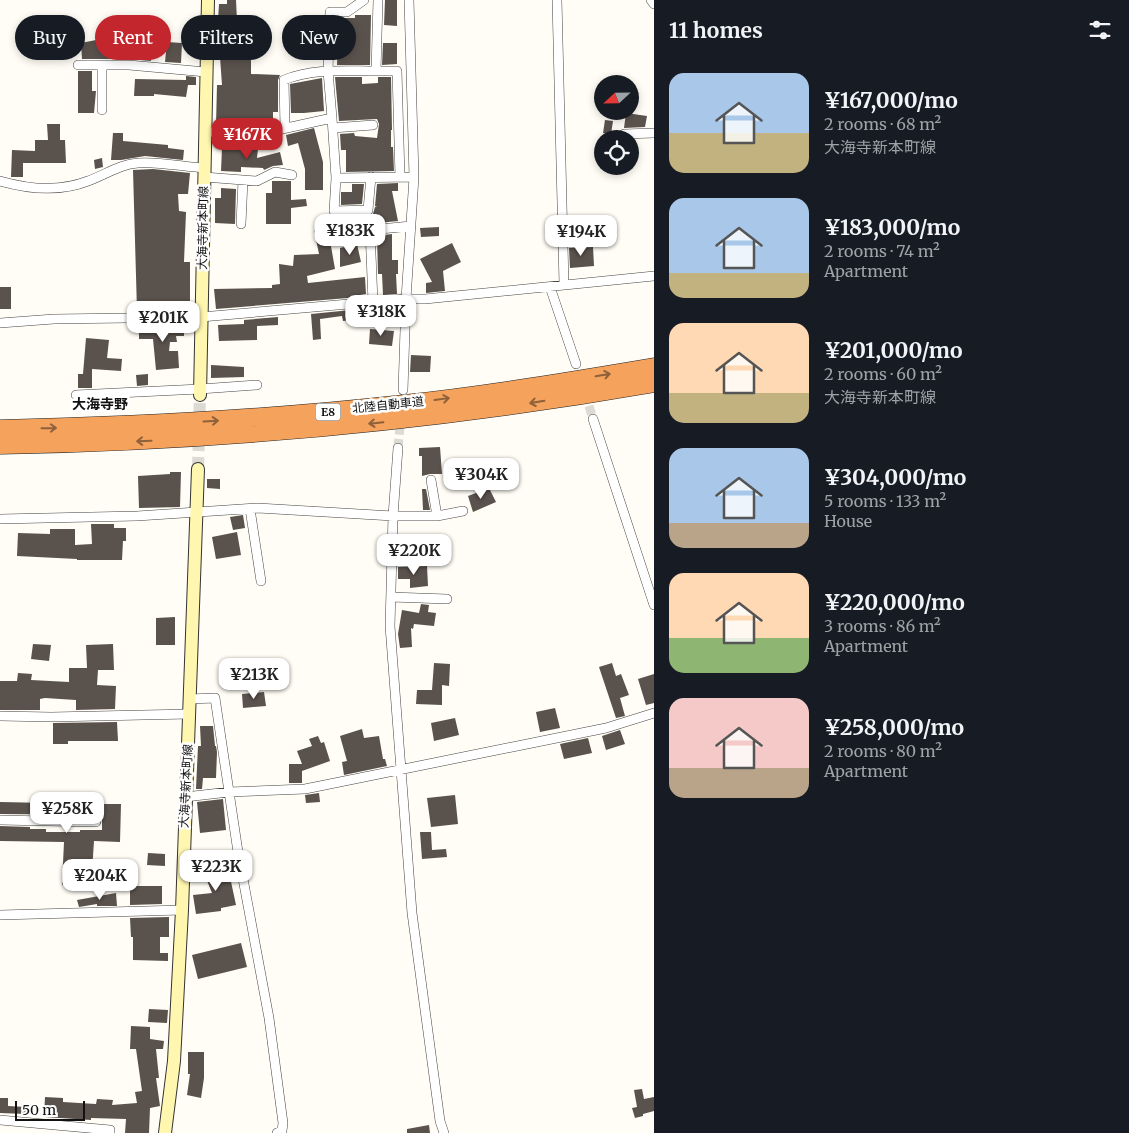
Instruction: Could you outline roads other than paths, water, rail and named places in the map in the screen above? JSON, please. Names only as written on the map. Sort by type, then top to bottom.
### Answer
[{"type":"highway","name":"北陸自動車道","points":[[0,429],[70,428],[194,422],[322,412],[406,404],[654,367]]},
{"type":"highway","name":"北陸自動車道","points":[[0,444],[154,440],[322,428],[494,409],[654,383]]},
{"type":"main road","name":"大海寺新本町線","points":[[200,392],[208,0]]},
{"type":"main road","name":"大海寺新本町線","points":[[166,1133],[174,1061],[182,910],[198,469]]},
{"type":"street","points":[[364,0],[347,12],[330,12],[328,71],[336,178],[334,211],[368,210],[371,178]]},
{"type":"street","points":[[376,71],[378,0]]},
{"type":"street","points":[[402,390],[414,177],[409,0]]},
{"type":"street","points":[[557,0],[564,286]]},
{"type":"street","points":[[651,0],[654,4]]},
{"type":"street","points":[[78,65],[129,65],[206,72]]},
{"type":"street","points":[[102,65],[102,110]]},
{"type":"street","points":[[285,128],[284,80],[299,73],[396,71],[400,177]]},
{"type":"street","points":[[205,132],[264,133],[332,118]]},
{"type":"street","points":[[333,128],[372,125]]},
{"type":"street","points":[[639,134],[654,133]]},
{"type":"street","points":[[0,181],[32,188],[68,186],[86,182],[124,166],[140,162],[242,180],[258,181],[275,172],[292,175]]},
{"type":"street","points":[[336,178],[414,177]]},
{"type":"street","points":[[241,224],[242,180]]},
{"type":"street","points":[[373,302],[370,230],[411,226]]},
{"type":"street","points":[[0,323],[54,319],[201,317],[406,299],[425,299],[654,276]]},
{"type":"street","points":[[550,287],[576,364]]},
{"type":"street","points":[[76,395],[200,392],[257,385]]},
{"type":"street","points":[[593,420],[654,605]]},
{"type":"street","points":[[398,448],[393,516],[390,626],[412,914],[440,1122],[444,1133]]},
{"type":"street","points":[[432,480],[437,516]]},
{"type":"street","points":[[250,509],[261,581]]},
{"type":"street","points":[[0,520],[195,513],[250,509],[393,516],[437,516],[464,511]]},
{"type":"street","points":[[391,597],[447,599]]},
{"type":"street","points":[[190,699],[215,698],[238,852],[269,1018],[283,1123],[282,1131],[277,1133]]},
{"type":"street","points":[[185,797],[229,792],[305,789],[606,728],[654,713]]},
{"type":"street","points":[[0,716],[51,717],[190,714]]},
{"type":"street","points":[[0,820],[96,822]]},
{"type":"street","points":[[0,915],[182,910]]},
{"type":"street","points":[[0,1120],[42,1128],[110,1130],[110,1133]]},
{"type":"tunnel","points":[[585,393],[593,419]]},
{"type":"tunnel","points":[[198,469],[200,395]]},
{"type":"tunnel","points":[[398,448],[401,416]]},
{"type":"district","name":"大海寺野","points":[[100,404]]}]
